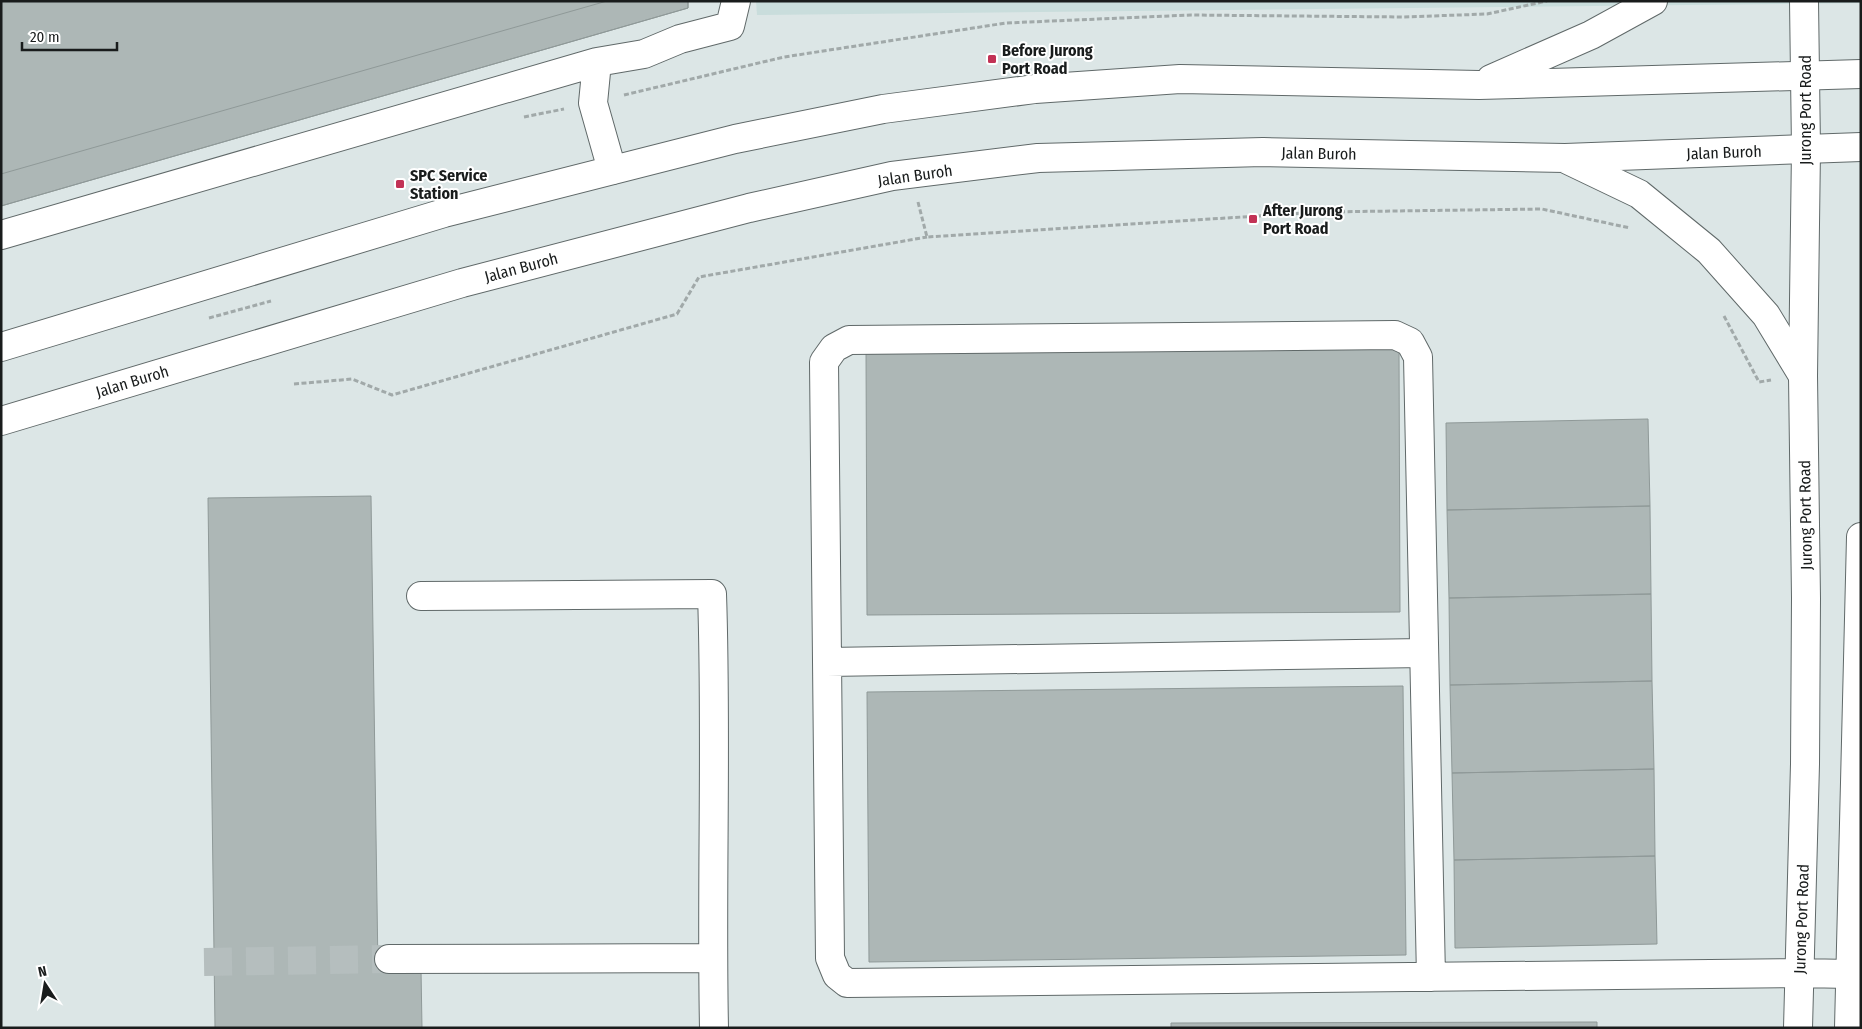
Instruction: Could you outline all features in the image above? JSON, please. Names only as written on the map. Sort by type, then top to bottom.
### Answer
[{"type":"main road","points":[[1,235],[597,62],[644,54],[680,39],[730,26],[736,1]]},
{"type":"main road","points":[[1479,85],[1591,35],[1653,1]]},
{"type":"main road","name":"Jurong Port Road","points":[[1798,1028],[1806,637],[1804,376],[1806,75],[1804,1]]},
{"type":"main road","points":[[597,62],[593,103],[612,170]]},
{"type":"main road","points":[[1,347],[444,213],[735,139],[883,109],[1035,89],[1180,79],[1479,85],[1861,74]]},
{"type":"main road","name":"Jalan Buroh","points":[[1,420],[462,283],[749,208],[911,174],[1038,158],[1263,152],[1565,158],[1861,147]]},
{"type":"main road","points":[[1565,158],[1639,194],[1709,251],[1766,316],[1804,376]]},
{"type":"main road","points":[[1430,977],[1418,357],[1410,342],[1395,335],[849,340],[834,348],[824,362],[830,958],[837,975],[847,983],[1850,974]]},
{"type":"main road","points":[[1849,1028],[1861,537]]},
{"type":"main road","points":[[421,596],[712,594],[716,700],[712,958],[714,1028]]},
{"type":"main road","points":[[827,662],[1424,653]]},
{"type":"main road","points":[[390,959],[712,958]]},
{"type":"path","points":[[516,119],[593,103],[784,57],[1006,23],[1191,15],[1403,17],[1487,14],[1547,1]]},
{"type":"path","points":[[911,174],[927,237]]},
{"type":"path","points":[[294,384],[352,380],[392,396],[677,314],[699,277],[927,237],[1321,212],[1369,211],[1542,210],[1633,228]]},
{"type":"path","points":[[200,321],[270,301]]},
{"type":"path","points":[[1723,314],[1759,382],[1804,376]]},
{"type":"shaded area","points":[[756,1],[1861,1],[1861,3],[757,15]]},
{"type":"building","points":[[1,1],[688,1],[688,8],[1,206]]},
{"type":"building","points":[[1,1],[688,1],[688,8],[1,206]]},
{"type":"building","points":[[1,1],[607,1],[1,174]]},
{"type":"building","points":[[1399,347],[1400,612],[867,615],[866,350]]},
{"type":"building","points":[[1648,419],[1650,506],[1447,510],[1446,423]]},
{"type":"building","points":[[371,496],[378,969],[421,969],[422,1028],[215,1028],[208,498]]},
{"type":"building","points":[[1650,506],[1651,594],[1449,598],[1447,510]]},
{"type":"building","points":[[1651,594],[1652,681],[1450,685],[1449,598]]},
{"type":"building","points":[[1652,681],[1654,769],[1452,773],[1450,685]]},
{"type":"building","points":[[1403,686],[1406,955],[869,962],[867,692]]},
{"type":"building","points":[[1654,769],[1655,856],[1454,860],[1452,773]]},
{"type":"building","points":[[1655,856],[1657,944],[1455,948],[1454,860]]},
{"type":"building","points":[[1597,1022],[1597,1028],[1171,1028],[1171,1023]]},
{"type":"tunnel","points":[[204,962],[389,959]]},
{"type":"place","name":"Before Jurong Port Road","points":[[992,59]]},
{"type":"place","name":"SPC Service Station","points":[[400,184]]},
{"type":"place","name":"After Jurong Port Road","points":[[1253,219]]}]
